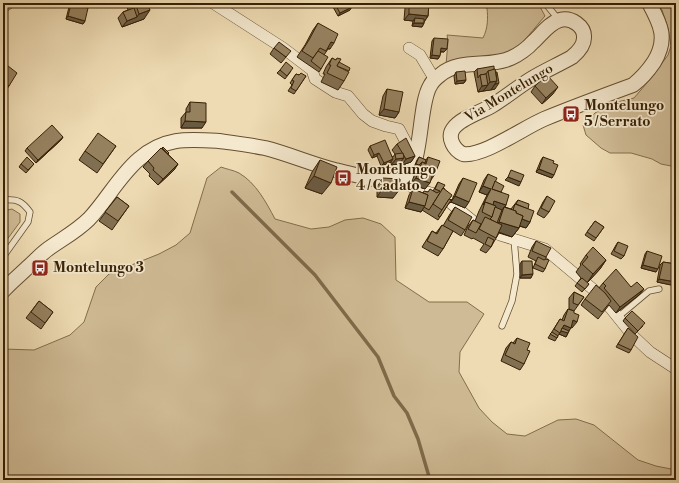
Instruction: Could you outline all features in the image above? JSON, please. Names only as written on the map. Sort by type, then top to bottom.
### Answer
[{"type":"street","points":[[213,3],[283,48],[312,70],[315,79],[335,92],[348,96],[363,114],[386,126],[399,129],[415,158]]},
{"type":"street","name":"Via Montelungo","points":[[405,177],[413,168],[424,102],[430,86],[440,75],[450,68],[470,64],[490,63],[511,58],[532,44],[559,20],[570,20],[578,24],[584,36],[580,49],[572,57],[532,78],[492,105],[459,123],[453,129],[451,136],[452,143],[458,152],[468,155],[475,154],[498,144],[542,120],[633,85],[641,79],[656,58],[661,48],[662,40],[660,27],[649,3]]},
{"type":"street","points":[[408,48],[420,54],[435,80]]},
{"type":"street","points":[[3,291],[47,249],[88,220],[128,170],[138,160],[159,146],[176,141],[191,139],[230,142],[264,148],[323,167],[370,178],[382,180],[405,177],[414,188],[442,196],[474,222],[500,235],[545,249],[600,295],[633,336],[650,352],[676,369]]},
{"type":"lane","points":[[545,3],[559,20]]},
{"type":"lane","points":[[3,202],[4,200],[14,200],[24,204],[30,212],[28,222],[3,257]]},
{"type":"lane","points":[[502,326],[512,302],[517,274],[514,239]]},
{"type":"lane","points":[[618,317],[649,291],[659,289]]},
{"type":"shaded area","points":[[3,3],[19,3],[6,12],[3,12]]},
{"type":"shaded area","points":[[468,3],[538,3],[545,16],[524,41],[510,52],[487,60],[446,65],[447,35],[483,38],[485,34],[488,16],[487,8]]},
{"type":"shaded area","points":[[657,3],[676,3],[676,167],[661,164],[652,159],[631,153],[610,153],[601,148],[586,135],[583,125],[595,113],[609,104],[634,98],[668,55],[671,46],[668,28],[662,10]]},
{"type":"shaded area","points":[[221,167],[239,173],[251,182],[275,219],[311,229],[329,227],[345,220],[363,218],[381,224],[395,237],[396,280],[429,302],[467,302],[484,314],[460,352],[459,372],[479,408],[492,422],[507,434],[525,436],[558,420],[576,419],[594,425],[638,460],[656,466],[676,470],[676,480],[3,480],[3,349],[34,350],[70,335],[84,322],[96,287],[109,274],[159,254],[176,245],[190,233],[207,178]]},
{"type":"shaded area","points":[[12,209],[20,214],[20,222],[3,245],[3,211]]},
{"type":"building","points":[[132,3],[141,3],[136,5],[134,8]]},
{"type":"building","points":[[147,3],[150,10],[139,14],[136,5]]},
{"type":"building","points":[[350,3],[352,7],[340,13],[335,4]]},
{"type":"building","points":[[409,3],[429,3],[428,16],[409,14]]},
{"type":"building","points":[[71,4],[88,8],[85,21],[68,16]]},
{"type":"building","points":[[134,8],[137,17],[127,21],[123,12]]},
{"type":"building","points":[[415,18],[424,19],[424,23],[414,23]]},
{"type":"building","points":[[318,23],[338,34],[334,43],[331,42],[326,51],[320,48],[313,58],[302,51]]},
{"type":"building","points":[[434,38],[448,39],[447,49],[441,48],[440,56],[432,55]]},
{"type":"building","points":[[279,42],[291,51],[286,57],[274,48]]},
{"type":"building","points":[[318,51],[328,57],[321,69],[311,61]]},
{"type":"building","points":[[332,58],[336,60],[337,58],[341,59],[337,66],[349,72],[344,81],[327,73],[331,65],[329,65]]},
{"type":"building","points":[[3,62],[17,73],[9,86],[3,82]]},
{"type":"building","points":[[286,62],[293,68],[287,76],[280,70]]},
{"type":"building","points":[[339,62],[350,68],[349,71],[337,66]]},
{"type":"building","points":[[494,66],[494,70],[480,75],[478,78],[477,69]]},
{"type":"building","points":[[495,69],[497,81],[490,82],[488,71]]},
{"type":"building","points":[[465,71],[466,80],[457,81],[456,72]]},
{"type":"building","points":[[496,72],[499,83],[495,84],[497,81]]},
{"type":"building","points":[[301,73],[306,76],[296,91],[291,88],[294,81],[292,80],[296,74],[299,75]]},
{"type":"building","points":[[486,74],[488,85],[482,86],[480,75]]},
{"type":"building","points":[[547,75],[558,87],[546,98],[535,86]]},
{"type":"building","points":[[387,89],[403,92],[399,112],[384,109]]},
{"type":"building","points":[[190,102],[206,103],[206,122],[185,121],[186,112],[190,112]]},
{"type":"building","points":[[52,125],[63,137],[38,160],[27,148]]},
{"type":"building","points":[[98,133],[116,146],[103,164],[85,151]]},
{"type":"building","points":[[406,138],[415,156],[406,159],[397,144]]},
{"type":"building","points":[[385,140],[393,159],[384,163],[379,153],[374,155],[370,146]]},
{"type":"building","points":[[163,147],[169,153],[168,154],[162,148]]},
{"type":"building","points":[[161,148],[178,164],[163,179],[153,170],[154,168],[148,161]]},
{"type":"building","points":[[403,153],[404,158],[396,159],[395,154]]},
{"type":"building","points":[[27,157],[34,164],[28,170],[21,164]]},
{"type":"building","points":[[419,157],[426,160],[425,163],[422,162],[419,165],[416,164]]},
{"type":"building","points":[[428,157],[440,161],[435,174],[433,173],[430,183],[416,178],[422,162],[426,164]]},
{"type":"building","points":[[543,157],[554,161],[553,163],[558,165],[554,175],[539,169]]},
{"type":"building","points":[[320,160],[337,167],[331,183],[314,176]]},
{"type":"building","points":[[511,170],[524,175],[521,182],[508,177]]},
{"type":"building","points":[[488,174],[497,178],[492,189],[509,195],[506,205],[494,201],[493,205],[485,202],[483,205],[491,189],[483,186]]},
{"type":"building","points":[[383,178],[400,179],[400,189],[383,188]]},
{"type":"building","points":[[463,178],[477,183],[469,202],[455,196]]},
{"type":"building","points":[[495,181],[504,186],[501,192],[492,189]]},
{"type":"building","points":[[438,182],[445,185],[429,210],[424,207],[428,195],[423,193],[424,191],[428,192],[430,189],[437,193],[440,191],[435,189]]},
{"type":"building","points":[[443,188],[452,195],[442,210],[433,204]]},
{"type":"building","points":[[413,189],[428,195],[425,206],[409,202]]},
{"type":"building","points":[[547,196],[555,201],[549,212],[541,208]]},
{"type":"building","points":[[117,197],[129,206],[118,221],[105,212]]},
{"type":"building","points":[[449,199],[452,200],[440,217],[438,216]]},
{"type":"building","points":[[518,200],[529,204],[528,209],[516,204]]},
{"type":"building","points":[[485,202],[496,206],[492,217],[482,212]]},
{"type":"building","points":[[515,204],[534,211],[530,222],[522,219],[523,216],[513,210]]},
{"type":"building","points":[[455,207],[472,217],[465,230],[448,220]]},
{"type":"building","points":[[495,207],[502,210],[497,223],[490,219]]},
{"type":"building","points":[[504,207],[516,211],[516,213],[523,216],[519,228],[499,222]]},
{"type":"building","points":[[485,217],[502,225],[496,238],[479,229]]},
{"type":"building","points":[[473,220],[481,224],[476,233],[468,229]]},
{"type":"building","points":[[595,221],[604,227],[596,238],[587,232]]},
{"type":"building","points":[[442,225],[453,231],[443,249],[427,241],[432,231],[437,234]]},
{"type":"building","points":[[488,237],[494,240],[491,247],[485,244]]},
{"type":"building","points":[[536,241],[551,248],[546,257],[532,251]]},
{"type":"building","points":[[618,242],[628,246],[624,256],[614,251]]},
{"type":"building","points":[[593,247],[606,260],[593,274],[582,264],[588,257],[586,255]]},
{"type":"building","points":[[647,251],[662,256],[658,269],[643,265]]},
{"type":"building","points":[[538,257],[544,260],[549,260],[545,269],[535,264]]},
{"type":"building","points":[[522,261],[532,261],[533,274],[522,275]]},
{"type":"building","points":[[663,262],[676,264],[676,282],[659,279]]},
{"type":"building","points":[[616,269],[631,287],[637,282],[644,289],[620,307],[604,288],[606,286],[603,283]]},
{"type":"building","points":[[582,278],[589,284],[585,289],[577,283]]},
{"type":"building","points":[[596,285],[611,301],[602,312],[585,299]]},
{"type":"building","points":[[574,292],[584,297],[578,305],[573,303]]},
{"type":"building","points":[[39,301],[53,312],[45,323],[31,312]]},
{"type":"building","points":[[568,309],[579,315],[577,322],[573,320],[571,328],[564,325],[560,333],[554,329],[560,319],[564,321]]},
{"type":"building","points":[[632,311],[645,323],[638,331],[625,318]]},
{"type":"building","points":[[562,328],[569,331],[568,333],[561,331]]},
{"type":"building","points":[[628,328],[638,337],[631,350],[618,344]]},
{"type":"building","points":[[552,332],[558,336],[557,338],[550,334]]},
{"type":"building","points":[[517,338],[530,343],[527,350],[530,351],[524,364],[505,355],[511,342],[515,344]]},
{"type":"waterway","points":[[232,192],[315,275],[378,357],[394,396],[407,413],[418,439],[430,480]]},
{"type":"place","name":"Montelungo 5 / Serrato","points":[[571,114]]},
{"type":"place","name":"Montelungo 4 / Cadato","points":[[343,178]]},
{"type":"place","name":"Montelungo 3","points":[[40,268]]}]
